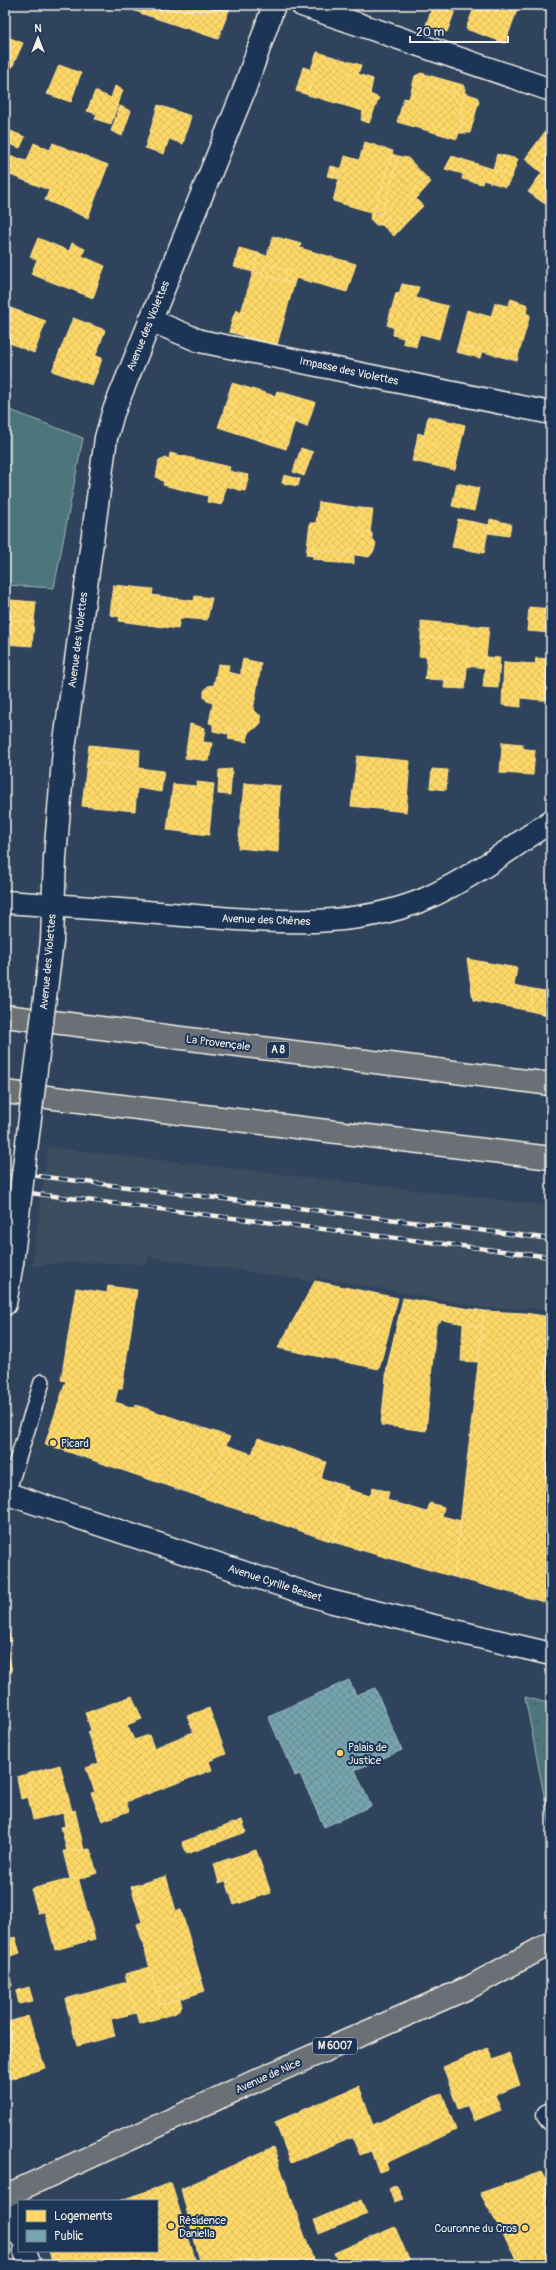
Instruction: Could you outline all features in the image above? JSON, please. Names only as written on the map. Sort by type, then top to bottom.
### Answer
[{"type":"main road","name":"La Provençale","points":[[5,1016],[551,1084]]},
{"type":"main road","points":[[5,1092],[551,1158]]},
{"type":"main road","name":"Avenue de Nice","points":[[5,2196],[213,2100],[470,1987],[551,1943]]},
{"type":"street","name":"Avenue des Violettes","points":[[5,1304],[12,1263],[52,941],[55,858],[64,749],[101,466],[113,413],[243,93],[274,5]]},
{"type":"street","points":[[302,5],[551,90]]},
{"type":"street","name":"Impasse des Violettes","points":[[150,320],[200,341],[551,413]]},
{"type":"street","name":"Avenue des Chênes","points":[[5,902],[289,922],[322,921],[348,918],[402,907],[452,886],[488,864],[551,821]]},
{"type":"street","name":"Avenue Cyrille Besset","points":[[6,1493],[329,1601],[551,1654]]},
{"type":"street","points":[[5,2196],[18,2232]]},
{"type":"street","points":[[25,2252],[30,2265]]},
{"type":"lane","points":[[6,1493],[42,1382]]},
{"type":"shaded area","points":[[48,1147],[551,1206],[551,1311],[532,1308],[486,1308],[316,1277],[311,1281],[149,1257],[148,1264],[72,1262],[32,1266]]},
{"type":"green space","points":[[5,408],[83,438],[54,588],[5,585]]},
{"type":"green space","points":[[525,1697],[551,1704],[551,1831]]},
{"type":"building: Logements","points":[[68,5],[79,5],[78,8]]},
{"type":"building: Logements","points":[[125,5],[145,5],[143,14],[125,7]]},
{"type":"building: Logements","points":[[145,5],[231,5],[218,39],[143,14]]},
{"type":"building: Logements","points":[[433,5],[457,5],[447,32],[426,25]]},
{"type":"building: Logements","points":[[475,5],[519,5],[505,43],[466,29]]},
{"type":"building: Logements","points":[[5,36],[23,43],[5,83]]},
{"type":"building: Logements","points":[[317,52],[361,65],[358,74],[373,79],[370,94],[379,98],[369,123],[361,120],[363,111],[308,95],[315,71],[311,69]]},
{"type":"building: Logements","points":[[59,65],[81,73],[71,102],[47,94]]},
{"type":"building: Logements","points":[[303,67],[315,71],[308,95],[296,91]]},
{"type":"building: Logements","points":[[421,73],[463,85],[465,89],[464,96],[414,80],[415,76]]},
{"type":"building: Logements","points":[[414,80],[464,96],[459,114],[464,116],[457,139],[397,122],[404,98],[409,99]]},
{"type":"building: Logements","points":[[115,86],[123,90],[111,124],[95,119],[97,114],[87,111],[95,91],[111,98]]},
{"type":"building: Logements","points":[[465,93],[477,97],[479,101],[470,133],[458,133],[464,116],[459,114]]},
{"type":"building: Logements","points":[[158,105],[191,116],[183,144],[169,139],[164,154],[145,148]]},
{"type":"building: Logements","points":[[120,106],[131,111],[122,136],[111,131]]},
{"type":"building: Logements","points":[[550,125],[551,188],[538,178],[542,173],[525,159]]},
{"type":"building: Logements","points":[[5,129],[13,132],[9,144],[5,143]]},
{"type":"building: Logements","points":[[13,132],[25,137],[20,148],[9,144]]},
{"type":"building: Logements","points":[[365,142],[393,151],[374,213],[333,201],[345,156],[359,160]]},
{"type":"building: Logements","points":[[34,143],[50,150],[53,143],[108,165],[88,218],[45,200],[49,190],[5,173],[5,155],[27,161]]},
{"type":"building: Logements","points":[[392,154],[398,156],[382,214],[375,211]]},
{"type":"building: Logements","points":[[497,154],[518,159],[512,176],[493,169]]},
{"type":"building: Logements","points":[[398,156],[408,158],[426,177],[411,194],[423,206],[405,224],[397,216],[392,220],[387,218],[382,225],[376,225],[370,219],[371,212],[382,214]]},
{"type":"building: Logements","points":[[452,156],[512,176],[506,187],[483,180],[482,184],[462,179],[463,174],[445,169]]},
{"type":"building: Logements","points":[[330,166],[335,167],[332,177],[327,176]]},
{"type":"building: Logements","points":[[335,167],[341,169],[338,179],[332,177]]},
{"type":"building: Logements","points":[[426,177],[431,182],[416,199],[411,194]]},
{"type":"building: Logements","points":[[538,178],[551,188],[551,196],[545,204],[528,192]]},
{"type":"building: Logements","points":[[397,216],[405,224],[394,236],[382,225],[387,218],[392,220]]},
{"type":"building: Logements","points":[[273,236],[301,244],[300,248],[356,264],[347,292],[296,278],[294,284],[284,281],[287,270],[266,263],[262,274],[253,272],[258,253],[267,256]]},
{"type":"building: Logements","points":[[38,238],[69,251],[72,243],[85,249],[82,256],[105,266],[98,284],[93,282],[88,296],[31,274],[37,260],[30,257]]},
{"type":"building: Logements","points":[[239,248],[258,253],[253,272],[234,267]]},
{"type":"building: Logements","points":[[266,263],[287,270],[284,281],[262,274]]},
{"type":"building: Logements","points":[[253,272],[294,284],[277,345],[229,332],[233,317],[239,319]]},
{"type":"building: Logements","points":[[93,282],[98,284],[93,298],[88,296]]},
{"type":"building: Logements","points":[[402,284],[419,287],[416,298],[448,306],[439,339],[420,334],[417,342],[393,335],[394,328],[387,325],[396,293],[399,294]]},
{"type":"building: Logements","points":[[511,299],[528,305],[526,313],[530,315],[519,353],[500,348],[498,356],[458,345],[467,310],[491,317],[495,303],[508,306]]},
{"type":"building: Logements","points":[[5,306],[46,321],[34,353],[5,341]]},
{"type":"building: Logements","points":[[236,310],[242,312],[239,319],[233,317]]},
{"type":"building: Logements","points":[[73,318],[105,330],[103,336],[94,332],[89,344],[99,347],[92,365],[99,368],[92,385],[52,371]]},
{"type":"building: Logements","points":[[94,332],[103,336],[99,347],[89,344]]},
{"type":"building: Logements","points":[[243,336],[275,345],[273,353],[242,345]]},
{"type":"building: Logements","points":[[404,338],[417,342],[416,347],[403,343]]},
{"type":"building: Logements","points":[[5,341],[9,343],[6,349],[5,349]]},
{"type":"building: Logements","points":[[458,345],[482,351],[480,358],[456,352]]},
{"type":"building: Logements","points":[[500,348],[519,353],[517,361],[498,356]]},
{"type":"building: Logements","points":[[96,356],[102,358],[99,368],[92,365]]},
{"type":"building: Logements","points":[[232,383],[275,396],[277,391],[315,402],[307,427],[270,413],[261,441],[218,427],[223,413],[231,415],[235,405],[226,402]]},
{"type":"building: Logements","points":[[226,402],[235,405],[231,415],[223,413]]},
{"type":"building: Logements","points":[[270,413],[295,421],[286,449],[261,441]]},
{"type":"building: Logements","points":[[428,416],[465,425],[455,470],[412,461],[416,445],[422,446]]},
{"type":"building: Logements","points":[[418,433],[424,435],[422,446],[416,445]]},
{"type":"building: Logements","points":[[301,448],[313,452],[304,476],[293,472]]},
{"type":"building: Logements","points":[[170,453],[230,467],[229,471],[243,474],[239,490],[226,486],[222,505],[207,502],[208,496],[163,485],[164,482],[156,477],[159,461],[166,458],[169,459]]},
{"type":"building: Logements","points":[[243,474],[249,475],[245,491],[239,490]]},
{"type":"building: Logements","points":[[284,475],[300,479],[298,486],[282,483]]},
{"type":"building: Logements","points":[[457,483],[479,488],[474,511],[452,506]]},
{"type":"building: Logements","points":[[319,502],[361,508],[358,531],[372,533],[372,538],[376,543],[374,551],[369,557],[313,549],[313,556],[306,555],[310,523],[316,523]]},
{"type":"building: Logements","points":[[361,508],[373,509],[370,533],[358,531]]},
{"type":"building: Logements","points":[[458,519],[489,525],[484,553],[452,547]]},
{"type":"building: Logements","points":[[490,519],[511,524],[509,536],[488,533]]},
{"type":"building: Logements","points":[[313,549],[354,556],[354,564],[324,562],[323,560],[313,559]]},
{"type":"building: Logements","points":[[113,585],[153,589],[152,595],[194,601],[195,596],[212,598],[207,620],[180,618],[178,629],[119,621],[122,598],[112,597]]},
{"type":"building: Logements","points":[[112,597],[122,598],[120,617],[110,615]]},
{"type":"building: Logements","points":[[11,600],[36,602],[34,622],[9,620]]},
{"type":"building: Logements","points":[[529,607],[551,609],[551,633],[527,631]]},
{"type":"building: Logements","points":[[5,620],[34,622],[32,646],[5,644]]},
{"type":"building: Logements","points":[[421,621],[489,627],[485,668],[467,666],[469,641],[421,637]]},
{"type":"building: Logements","points":[[421,637],[469,641],[466,681],[425,679],[427,657],[419,656]]},
{"type":"building: Logements","points":[[486,657],[500,658],[498,688],[483,687]]},
{"type":"building: Logements","points":[[536,658],[551,659],[551,689],[541,688],[540,700],[521,698],[521,707],[502,705],[504,662],[535,664]]},
{"type":"building: Logements","points":[[243,659],[261,663],[260,672],[241,668]]},
{"type":"building: Logements","points":[[218,664],[229,665],[228,672],[241,675],[241,668],[260,672],[253,710],[261,716],[261,723],[256,728],[249,731],[230,728],[228,734],[213,731],[213,724],[209,723],[213,703],[207,701],[204,697],[204,691],[208,686],[214,685]]},
{"type":"building: Logements","points":[[445,678],[466,681],[465,689],[444,688]]},
{"type":"building: Logements","points":[[541,688],[551,689],[551,700],[540,700]]},
{"type":"building: Logements","points":[[190,724],[205,728],[203,742],[212,743],[209,761],[185,758]]},
{"type":"building: Logements","points":[[230,728],[249,731],[247,742],[228,739]]},
{"type":"building: Logements","points":[[502,742],[523,744],[523,748],[502,746]]},
{"type":"building: Logements","points":[[89,745],[140,750],[139,768],[87,762]]},
{"type":"building: Logements","points":[[502,746],[535,750],[533,775],[500,773]]},
{"type":"building: Logements","points":[[357,756],[410,761],[406,812],[351,806]]},
{"type":"building: Logements","points":[[87,762],[164,771],[161,792],[137,788],[135,811],[82,806]]},
{"type":"building: Logements","points":[[232,769],[230,795],[218,794],[219,770]]},
{"type":"building: Logements","points":[[432,769],[448,770],[446,790],[430,788]]},
{"type":"building: Logements","points":[[197,782],[214,784],[209,835],[167,830],[173,784],[197,786]]},
{"type":"building: Logements","points":[[244,783],[280,786],[278,852],[238,848]]},
{"type":"building: Logements","points":[[467,959],[517,968],[514,986],[533,990],[530,1011],[473,1000]]},
{"type":"building: Logements","points":[[533,990],[551,993],[551,1016],[530,1011]]},
{"type":"building: Logements","points":[[315,1281],[398,1298],[379,1369],[278,1348]]},
{"type":"building: Logements","points":[[108,1286],[137,1290],[122,1389],[118,1389],[115,1402],[134,1408],[136,1405],[230,1437],[198,1496],[45,1444],[66,1381],[61,1380],[76,1288],[107,1293]]},
{"type":"building: Logements","points":[[403,1298],[445,1305],[442,1320],[436,1325],[426,1431],[381,1425],[387,1367]]},
{"type":"building: Logements","points":[[445,1305],[484,1311],[482,1327],[442,1320]]},
{"type":"building: Logements","points":[[484,1311],[525,1313],[551,1317],[551,1604],[454,1577]]},
{"type":"building: Logements","points":[[463,1324],[482,1327],[478,1362],[461,1361]]},
{"type":"building: Logements","points":[[258,1438],[326,1462],[321,1478],[348,1487],[333,1542],[198,1496],[226,1445],[252,1454]]},
{"type":"building: Logements","points":[[373,1487],[389,1492],[387,1500],[427,1512],[430,1503],[444,1507],[442,1516],[461,1521],[454,1577],[333,1542],[347,1489],[370,1496]]},
{"type":"building: Logements","points":[[5,1615],[11,1641],[6,1642],[12,1672],[5,1673]]},
{"type":"building: Logements","points":[[132,1696],[142,1719],[127,1725],[134,1740],[149,1735],[154,1748],[193,1732],[187,1716],[209,1708],[226,1754],[209,1761],[212,1770],[126,1802],[129,1811],[102,1821],[91,1793],[95,1792],[86,1768],[99,1763],[87,1732],[91,1730],[85,1713]]},
{"type":"building: Logements","points":[[60,1765],[72,1811],[33,1820],[28,1797],[32,1796],[27,1774]]},
{"type":"building: Logements","points":[[27,1774],[32,1796],[21,1799],[17,1777]]},
{"type":"building: Logements","points":[[75,1810],[78,1823],[65,1826],[63,1813]]},
{"type":"building: Logements","points":[[242,1820],[246,1832],[187,1854],[182,1842]]},
{"type":"building: Logements","points":[[78,1823],[84,1850],[67,1851],[61,1827]]},
{"type":"building: Logements","points":[[90,1849],[97,1873],[79,1879],[78,1877],[70,1879],[63,1851]]},
{"type":"building: Logements","points":[[256,1850],[271,1893],[234,1905],[226,1881],[232,1879],[225,1860]]},
{"type":"building: Logements","points":[[225,1860],[232,1879],[219,1883],[214,1864]]},
{"type":"building: Logements","points":[[166,1876],[176,1911],[181,1910],[201,1978],[157,1992],[137,1924],[142,1922],[136,1903],[141,1902],[136,1885]]},
{"type":"building: Logements","points":[[78,1877],[95,1939],[55,1950],[45,1912],[38,1913],[31,1889]]},
{"type":"building: Logements","points":[[136,1885],[141,1902],[136,1903],[131,1886]]},
{"type":"building: Logements","points":[[15,1937],[20,1953],[5,1958],[5,1940]]},
{"type":"building: Logements","points":[[5,1961],[12,1986],[5,1988]]},
{"type":"building: Logements","points":[[150,1967],[161,2005],[180,1999],[182,2006],[176,2013],[139,2024],[125,1974]]},
{"type":"building: Logements","points":[[201,1978],[205,1991],[180,1999],[177,1986]]},
{"type":"building: Logements","points":[[127,1982],[136,2013],[111,2019],[115,2036],[77,2046],[65,1999]]},
{"type":"building: Logements","points":[[177,1986],[180,1999],[161,2005],[157,1992]]},
{"type":"building: Logements","points":[[29,1987],[33,2001],[19,2004],[16,1991]]},
{"type":"building: Logements","points":[[28,2016],[45,2068],[6,2080],[5,2023]]},
{"type":"building: Logements","points":[[488,2048],[493,2060],[509,2053],[520,2085],[458,2109],[443,2067]]},
{"type":"building: Logements","points":[[359,2086],[381,2148],[371,2151],[363,2132],[291,2163],[275,2122]]},
{"type":"building: Logements","points":[[442,2093],[456,2130],[386,2163],[373,2125]]},
{"type":"building: Logements","points":[[495,2095],[501,2110],[474,2121],[467,2105]]},
{"type":"building: Logements","points":[[363,2132],[371,2151],[360,2155],[352,2137]]},
{"type":"building: Logements","points":[[273,2147],[315,2265],[201,2265],[181,2189]]},
{"type":"building: Logements","points":[[381,2148],[388,2169],[379,2172],[371,2151]]},
{"type":"building: Logements","name":"Couronne du Cros","points":[[541,2172],[551,2189],[551,2265],[520,2265],[480,2193]]},
{"type":"building: Logements","name":"Résidence Daniella","points":[[171,2183],[197,2265],[53,2265],[49,2252],[158,2252],[158,2200],[121,2200]]},
{"type":"building: Logements","points":[[396,2185],[403,2199],[394,2202],[389,2189]]},
{"type":"building: Logements","points":[[361,2200],[367,2214],[319,2234],[314,2220]]},
{"type":"building: Logements","points":[[395,2227],[410,2262],[404,2265],[357,2265],[350,2246]]},
{"type":"building: Logements","points":[[350,2246],[357,2265],[339,2265],[334,2253]]},
{"type":"building: Public","name":"Palais de Justice","points":[[349,1680],[356,1695],[375,1688],[402,1750],[355,1770],[371,1806],[324,1827],[300,1774],[295,1776],[268,1716]]},
{"type":"railway","points":[[5,1172],[551,1239]]},
{"type":"railway","points":[[5,1190],[551,1257]]},
{"type":"place","name":"Picard","points":[[53,1443]]},
{"type":"place","name":"Palais de Justice","points":[[340,1753]]},
{"type":"place","name":"Résidence Daniella","points":[[171,2226]]},
{"type":"place","name":"Couronne du Cros","points":[[525,2228]]}]
